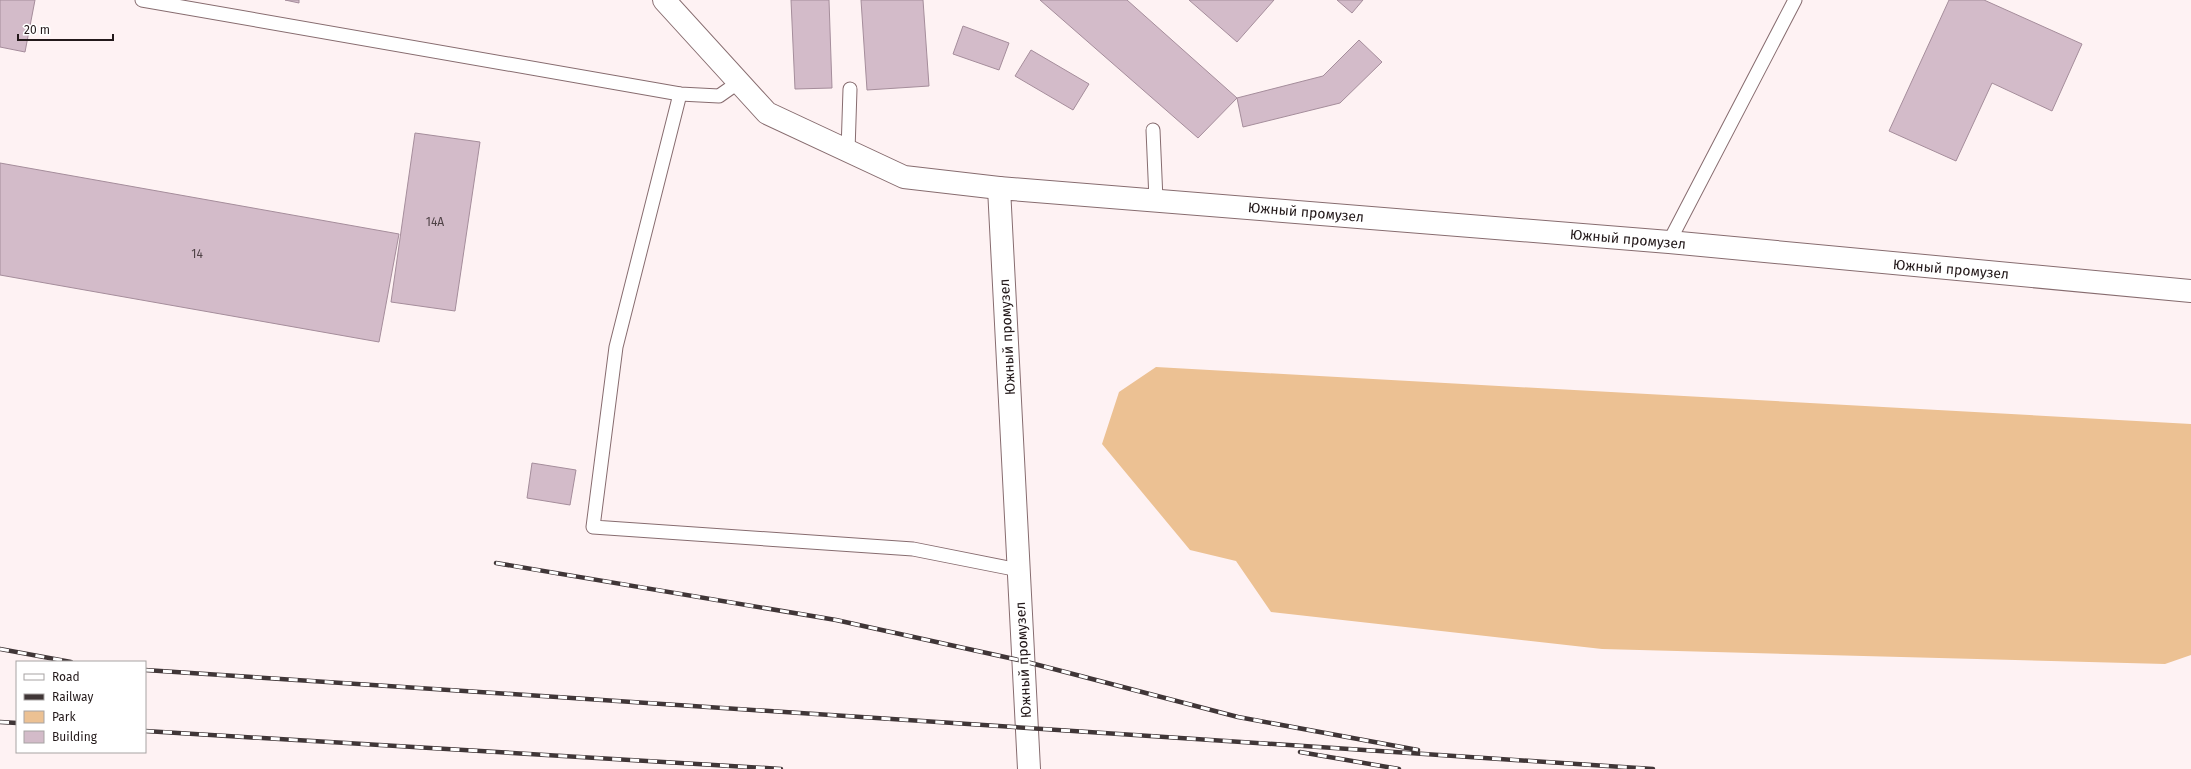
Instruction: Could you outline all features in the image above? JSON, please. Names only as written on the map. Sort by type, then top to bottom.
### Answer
[{"type":"street","points":[[664,0],[767,113],[904,177],[999,188]]},
{"type":"street","name":"Южный промузел","points":[[1029,769],[999,188],[1668,242],[2191,291]]},
{"type":"lane","points":[[142,0],[680,94],[719,96],[739,82]]},
{"type":"lane","points":[[1668,242],[1796,0]]},
{"type":"lane","points":[[848,151],[850,89]]},
{"type":"lane","points":[[680,94],[616,346],[593,527],[913,549],[1019,570]]},
{"type":"lane","points":[[1153,130],[1156,200]]},
{"type":"green space","points":[[1156,367],[2191,424],[2191,655],[2165,664],[1602,649],[1271,612],[1236,561],[1190,550],[1102,444],[1119,392]]},
{"type":"building","points":[[0,0],[35,0],[25,52],[0,47]]},
{"type":"building","points":[[285,0],[299,0],[299,3]]},
{"type":"building","points":[[791,0],[829,0],[832,88],[795,89]]},
{"type":"building","points":[[861,0],[923,0],[929,86],[867,90]]},
{"type":"building","points":[[1040,0],[1127,0],[1237,98],[1198,138]]},
{"type":"building","points":[[1189,0],[1274,0],[1237,42]]},
{"type":"building","points":[[1337,0],[1363,0],[1352,13]]},
{"type":"building","points":[[1949,0],[1984,0],[2082,44],[2052,111],[1992,83],[1956,161],[1889,131]]},
{"type":"building","points":[[963,26],[1009,43],[999,70],[953,54]]},
{"type":"building","points":[[1359,40],[1382,62],[1340,103],[1243,127],[1237,98],[1323,76]]},
{"type":"building","points":[[1031,50],[1089,84],[1073,110],[1015,76]]},
{"type":"building","points":[[415,133],[480,142],[455,311],[391,302]]},
{"type":"building","points":[[0,163],[399,234],[379,342],[0,275]]},
{"type":"building","points":[[532,463],[576,470],[570,505],[527,498]]},
{"type":"railway","points":[[496,563],[836,620],[1023,661],[1238,717],[1418,750]]},
{"type":"railway","points":[[0,649],[66,661]]},
{"type":"railway","points":[[146,670],[1653,769]]},
{"type":"railway","points":[[0,722],[16,723]]},
{"type":"railway","points":[[146,731],[781,769]]},
{"type":"railway","points":[[1300,752],[1399,769]]}]
